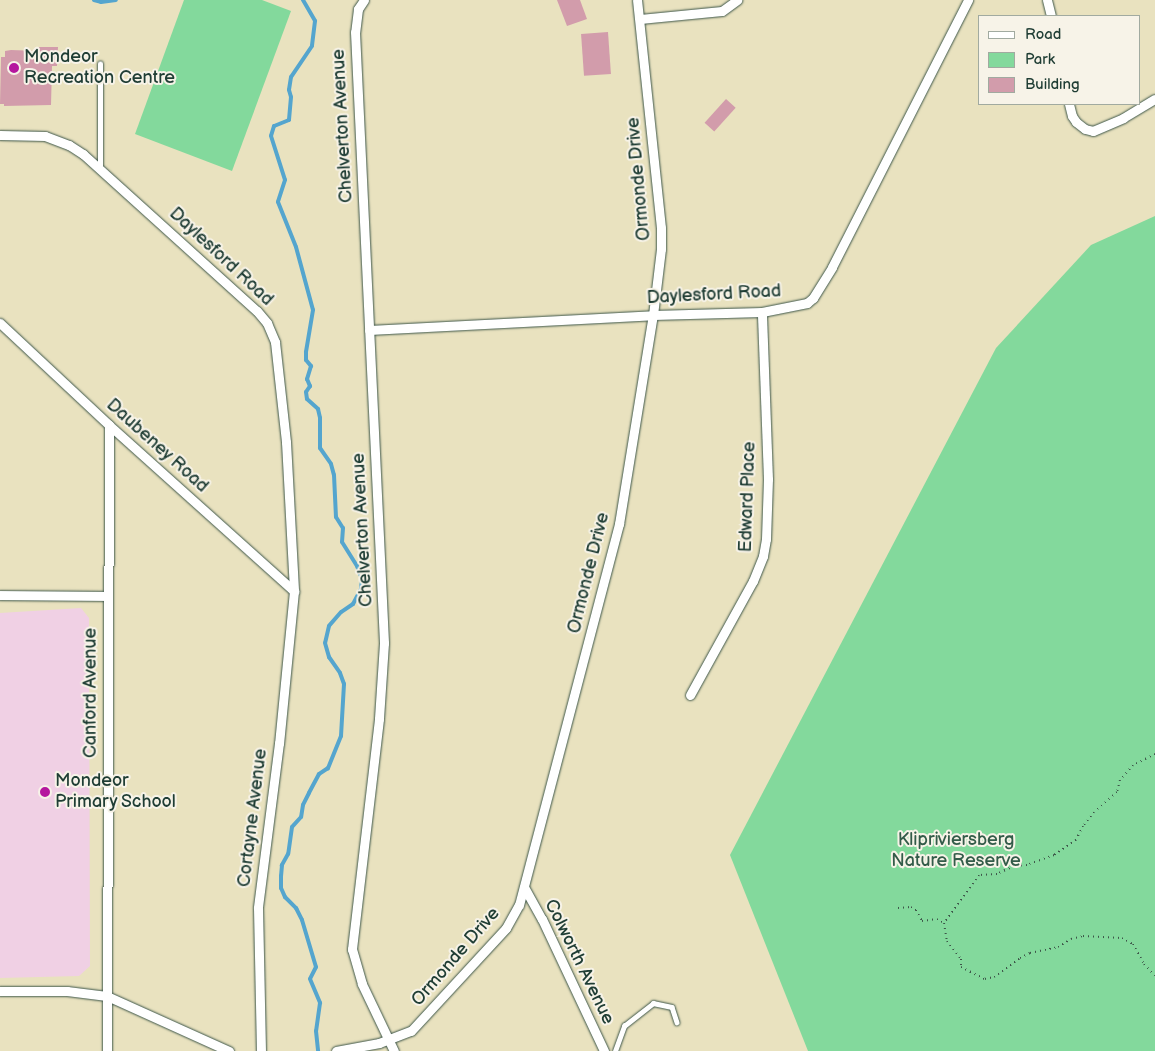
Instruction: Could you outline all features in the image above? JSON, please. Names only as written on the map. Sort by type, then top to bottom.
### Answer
[{"type":"street","name":"Chelverton Avenue","points":[[364,0],[358,9],[354,32],[383,611],[384,668],[352,949],[362,984],[394,1051]]},
{"type":"street","name":"Ormonde Drive","points":[[336,1051],[389,1040],[406,1034],[416,1026],[499,936],[516,914],[524,887],[620,524],[653,315],[661,249],[661,228],[638,0]]},
{"type":"street","points":[[640,19],[722,11],[736,0]]},
{"type":"street","name":"Daylesford Road","points":[[369,330],[653,315],[762,312],[800,305],[814,298],[832,267],[968,0]]},
{"type":"street","points":[[1048,0],[1051,15]]},
{"type":"street","points":[[1069,105],[1072,116],[1084,129],[1101,129],[1155,99]]},
{"type":"street","name":"Daylesford Road","points":[[0,135],[36,135],[59,140],[69,145],[100,168],[257,311],[272,332],[278,356],[286,442],[294,591]]},
{"type":"street","name":"Edward Place","points":[[690,695],[753,581],[763,556],[766,539],[768,479],[762,312]]},
{"type":"street","name":"Daubeney Road","points":[[0,323],[109,425],[294,591]]},
{"type":"street","name":"Canford Avenue","points":[[107,1051],[109,425]]},
{"type":"street","name":"Cortayne Avenue","points":[[261,1051],[258,908],[279,744],[294,591]]},
{"type":"street","points":[[0,595],[108,596]]},
{"type":"street","name":"Colworth Avenue","points":[[524,887],[542,919],[604,1051]]},
{"type":"street","points":[[0,991],[67,991],[107,996],[228,1051]]},
{"type":"lane","points":[[100,64],[100,168]]},
{"type":"lane","points":[[614,1051],[624,1026],[653,1003],[672,1007],[677,1022]]},
{"type":"path","points":[[1155,754],[1133,766],[1120,780],[1116,792],[1094,812],[1083,826],[1076,840],[1054,855],[1027,865],[1014,866],[997,874],[979,875],[944,923],[947,941],[961,959],[961,967],[985,979],[994,977],[1030,953],[1058,947],[1071,939],[1083,936],[1122,938],[1133,944],[1144,964],[1155,976]]},
{"type":"path","points":[[898,908],[911,907],[916,910],[922,921],[936,919],[944,923]]},
{"type":"shaded area","name":"Mondeor Primary School","points":[[81,608],[89,618],[90,966],[79,976],[0,978],[0,613]]},
{"type":"green space","points":[[184,0],[262,0],[291,11],[232,171],[135,134]]},
{"type":"green space","name":"Klipriviersberg Nature Reserve","points":[[1155,216],[1155,1051],[808,1051],[730,855],[996,348],[1091,245]]},
{"type":"building","points":[[557,0],[580,0],[587,19],[567,26]]},
{"type":"building","points":[[608,32],[611,74],[584,76],[581,34]]},
{"type":"building","points":[[39,47],[58,47],[57,66],[52,66],[51,105],[4,106],[4,104],[0,104],[1,57],[5,57],[5,51],[39,51]]},
{"type":"building","points":[[726,99],[736,108],[714,131],[705,123]]},
{"type":"waterway","points":[[94,0],[101,2],[116,0]]},
{"type":"waterway","points":[[303,0],[315,21],[312,46],[291,77],[289,120],[274,126],[271,136],[285,180],[278,202],[296,247],[313,310],[306,352],[306,360],[311,366],[307,379],[310,386],[306,392],[307,399],[318,409],[320,418],[320,448],[331,464],[334,475],[336,517],[343,528],[342,542],[357,566],[362,579],[361,589],[353,604],[341,612],[329,626],[325,643],[329,657],[340,673],[344,684],[341,736],[328,768],[319,774],[303,805],[301,817],[292,827],[288,854],[282,865],[281,888],[285,897],[296,908],[302,920],[316,967],[310,979],[320,1003],[316,1031],[318,1051]]},
{"type":"place","name":"Mondeor Recreation Centre","points":[[14,68]]},
{"type":"place","name":"Mondeor Primary School","points":[[45,792]]}]
